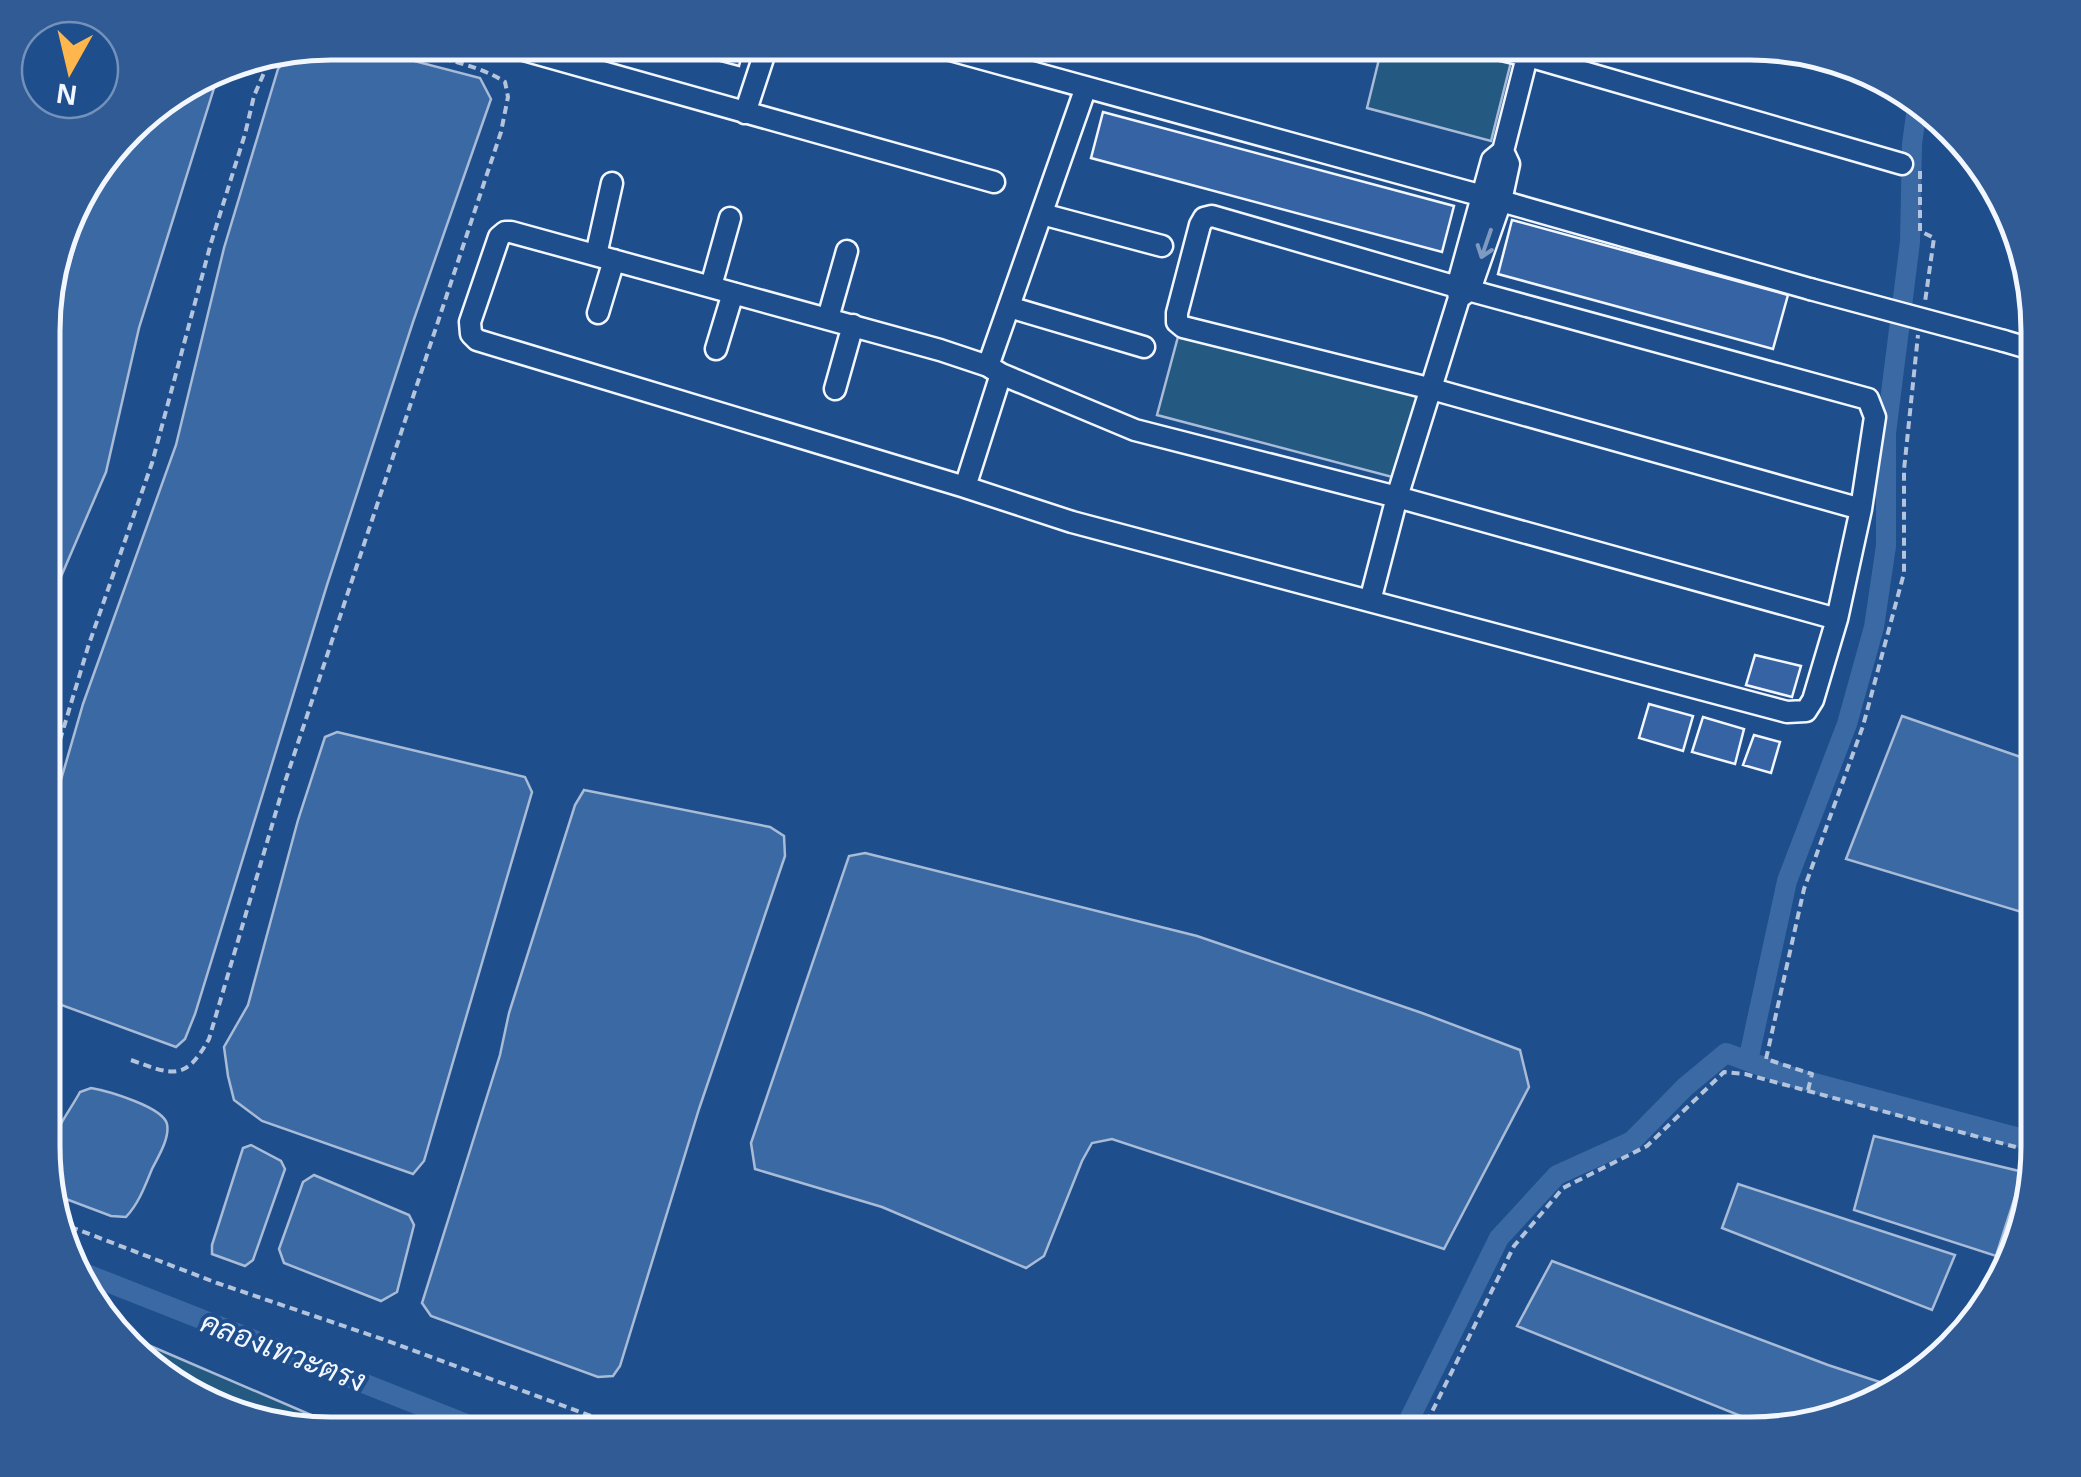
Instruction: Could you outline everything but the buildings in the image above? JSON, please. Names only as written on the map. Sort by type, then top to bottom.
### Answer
[{"type":"street","points":[[562,60],[994,182]]},
{"type":"street","points":[[745,113],[762,60]]},
{"type":"street","points":[[990,60],[2020,346]]},
{"type":"street","points":[[1370,601],[1398,497],[1491,198],[1509,164],[1504,151],[1526,61]]},
{"type":"street","points":[[1569,61],[1911,163]]},
{"type":"street","points":[[965,487],[1009,307],[1086,86]]},
{"type":"street","points":[[598,314],[612,183]]},
{"type":"street","points":[[1042,214],[1162,246]]},
{"type":"street","points":[[1837,619],[1398,497],[1135,430],[940,350],[511,232],[500,236],[470,322],[471,334],[477,340],[1072,522],[1787,712],[1806,711],[1813,700],[1837,619],[1860,508],[1876,417],[1868,399],[1462,292],[1212,216],[1204,218],[1200,225],[1177,313],[1183,327],[1432,389],[1860,508]]},
{"type":"street","points":[[710,286],[730,218]]},
{"type":"street","points":[[828,318],[848,250]]},
{"type":"street","points":[[716,349],[733,292]]},
{"type":"street","points":[[1009,307],[1144,347]]},
{"type":"street","points":[[835,389],[853,325]]},
{"type":"path","points":[[131,1060],[177,1072],[198,1060],[209,1039],[283,788],[501,132],[508,97],[504,82],[446,60]]},
{"type":"path","points":[[60,738],[152,463],[211,243],[254,96],[266,68]]},
{"type":"path","points":[[1911,163],[1920,230],[1934,238],[1923,311]]},
{"type":"path","points":[[1808,1090],[1812,1074],[1766,1059],[1804,889],[1863,726],[1904,573],[1904,470],[1920,330]]},
{"type":"path","points":[[1430,1417],[1514,1246],[1563,1188],[1647,1146],[1724,1072],[1745,1074],[2020,1147]]},
{"type":"path","points":[[73,1228],[592,1416]]},
{"type":"shaded area","points":[[411,60],[480,78],[491,99],[327,585],[195,1014],[185,1039],[176,1047],[61,1005],[61,781],[83,704],[176,445],[224,248],[278,69],[296,62]]},
{"type":"shaded area","points":[[1379,61],[1511,61],[1491,141],[1367,108]]},
{"type":"shaded area","points":[[215,87],[139,328],[106,472],[60,578],[60,331],[66,274],[96,196],[127,152],[166,116]]},
{"type":"shaded area","points":[[1179,333],[1418,396],[1396,478],[1157,415]]},
{"type":"shaded area","points":[[1902,716],[2020,757],[2020,912],[1846,859]]},
{"type":"shaded area","points":[[337,732],[525,777],[532,792],[424,1161],[413,1174],[262,1121],[234,1100],[228,1076],[224,1047],[248,1005],[298,820],[325,737]]},
{"type":"shaded area","points":[[584,790],[770,827],[784,836],[785,856],[699,1109],[620,1366],[613,1376],[598,1377],[431,1316],[422,1303],[500,1055],[509,1013],[575,805]]},
{"type":"shaded area","points":[[865,853],[1197,936],[1422,1013],[1520,1050],[1529,1087],[1444,1249],[1112,1139],[1092,1143],[1044,1256],[1026,1268],[882,1207],[755,1169],[751,1143],[849,856]]},
{"type":"shaded area","points":[[91,1088],[121,1096],[156,1112],[167,1124],[163,1147],[126,1217],[111,1216],[65,1199],[61,1125],[80,1092]]},
{"type":"shaded area","points":[[1874,1136],[2020,1171],[1996,1256],[1854,1210]]},
{"type":"shaded area","points":[[251,1145],[281,1161],[285,1169],[253,1260],[245,1266],[212,1254],[212,1245],[243,1148]]},
{"type":"shaded area","points":[[314,1175],[409,1215],[414,1225],[397,1292],[381,1301],[284,1263],[279,1249],[303,1182]]},
{"type":"shaded area","points":[[1738,1184],[1955,1255],[1932,1310],[1722,1228]]},
{"type":"shaded area","points":[[1552,1261],[1881,1382],[1837,1403],[1803,1412],[1743,1417],[1517,1326]]},
{"type":"shaded area","points":[[146,1344],[314,1416],[278,1412],[211,1389]]},
{"type":"waterway","points":[[1748,1061],[1787,881],[1847,724],[1874,627],[1886,546],[1886,433],[1910,242],[1916,117]]},
{"type":"waterway","points":[[1411,1417],[1499,1238],[1557,1175],[1632,1141],[1685,1087],[1726,1053],[1788,1076],[2020,1138]]},
{"type":"waterway","name":"คลองเทวะตรง","points":[[94,1277],[447,1416]]}]
